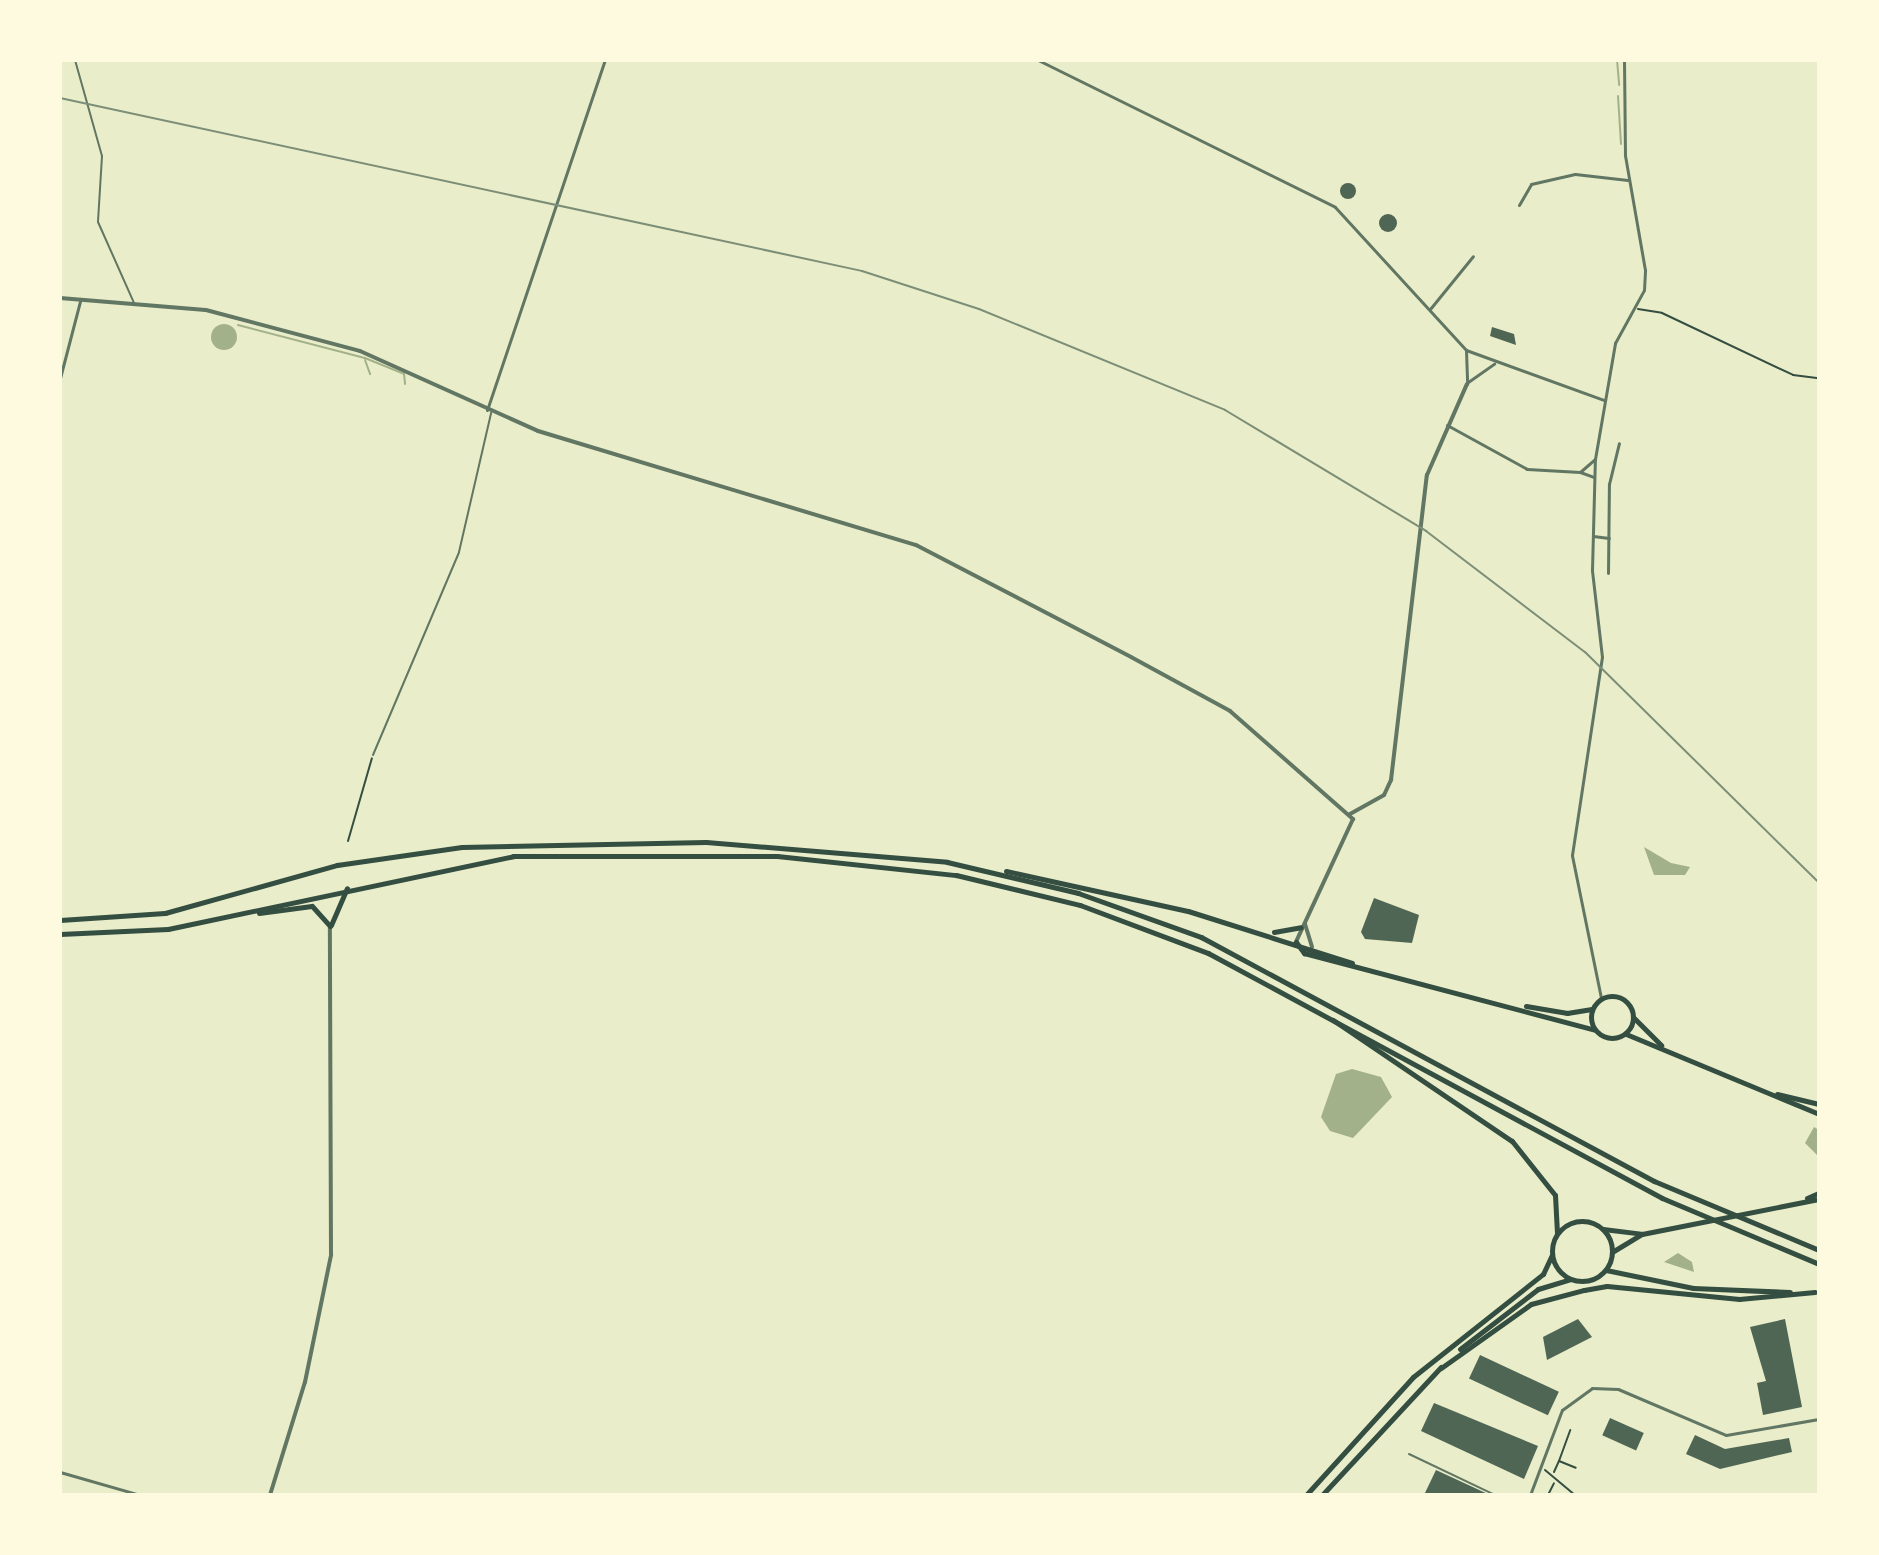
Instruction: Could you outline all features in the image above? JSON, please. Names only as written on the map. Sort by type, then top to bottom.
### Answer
[{"type":"highway","points":[[60,920],[165,913],[337,865],[462,847],[581,840],[806,846],[1062,880],[1296,942],[1352,963]]},
{"type":"highway","points":[[60,934],[168,929],[446,865],[574,853],[904,867],[1121,918],[1306,1001],[1662,1198],[1819,1264]]},
{"type":"highway","points":[[973,867],[1091,897],[1226,948],[1654,1181],[1819,1250]]},
{"type":"highway","points":[[330,926],[347,888]]},
{"type":"highway","points":[[246,913],[306,905],[324,912],[330,926]]},
{"type":"highway","points":[[1253,930],[1287,934],[1303,924]]},
{"type":"highway","points":[[1296,942],[1304,953],[1521,1005],[1567,1013],[1592,1009],[1601,998],[1624,999],[1633,1017],[1664,1049]]},
{"type":"highway","points":[[1306,1001],[1512,1141],[1555,1195],[1557,1233],[1543,1274],[1391,1398],[1306,1495]]},
{"type":"highway","points":[[1521,1005],[1595,1030],[1607,1039],[1626,1034],[1819,1114]]},
{"type":"highway","points":[[1592,1009],[1595,1030]]},
{"type":"highway","points":[[1626,1034],[1633,1017]]},
{"type":"highway","points":[[1764,1092],[1819,1104]]},
{"type":"highway","points":[[1557,1233],[1580,1221],[1602,1229],[1642,1234],[1819,1196]]},
{"type":"highway","points":[[1602,1229],[1612,1252]]},
{"type":"highway","points":[[1322,1495],[1441,1368],[1538,1289],[1570,1279],[1590,1280],[1606,1270],[1612,1252],[1642,1234]]},
{"type":"highway","points":[[1552,1255],[1570,1279]]},
{"type":"highway","points":[[1606,1270],[1725,1292],[1817,1292]]},
{"type":"highway","points":[[1441,1368],[1531,1304],[1595,1288],[1739,1299],[1817,1292]]},
{"type":"street","points":[[489,411],[605,60]]},
{"type":"street","points":[[1038,60],[1326,201],[1466,350],[1494,364],[1604,400]]},
{"type":"street","points":[[1601,998],[1572,855],[1602,657],[1592,536],[1595,459],[1618,334],[1633,308],[1645,270],[1628,180],[1624,60]]},
{"type":"street","points":[[1519,205],[1531,184],[1575,174],[1628,180]]},
{"type":"street","points":[[1430,309],[1473,256]]},
{"type":"street","points":[[60,298],[206,310],[360,351],[489,411],[916,545],[1230,711],[1350,814],[1350,833],[1296,942]]},
{"type":"street","points":[[60,378],[80,301]]},
{"type":"street","points":[[1466,350],[1467,384]]},
{"type":"street","points":[[1350,814],[1384,795],[1391,780],[1422,514],[1447,425],[1467,384],[1494,364]]},
{"type":"street","points":[[1447,425],[1518,466],[1580,472],[1594,477]]},
{"type":"street","points":[[1608,573],[1619,443]]},
{"type":"street","points":[[1580,472],[1595,459]]},
{"type":"street","points":[[1592,536],[1609,538]]},
{"type":"street","points":[[1303,924],[1312,947]]},
{"type":"street","points":[[270,1495],[305,1382],[331,1255],[330,926]]},
{"type":"street","points":[[1530,1495],[1564,1407],[1598,1386],[1726,1435],[1819,1419]]},
{"type":"street","points":[[60,1472],[140,1495]]},
{"type":"lane","points":[[75,60],[102,156],[98,222],[135,304]]},
{"type":"lane","points":[[373,755],[459,552],[489,411]]},
{"type":"lane","points":[[1409,1454],[1495,1495]]},
{"type":"path","points":[[1633,308],[1662,313],[1793,375],[1819,378]]},
{"type":"path","points":[[348,841],[373,755]]},
{"type":"path","points":[[1548,1495],[1555,1482],[1554,1473],[1570,1430]]},
{"type":"path","points":[[1559,1461],[1576,1468]]},
{"type":"path","points":[[1540,1468],[1554,1473]]},
{"type":"path","points":[[1555,1482],[1575,1495]]},
{"type":"shaded area","points":[[224,324],[234,327],[237,337],[234,347],[224,350],[214,347],[211,337],[214,327]]},
{"type":"shaded area","points":[[1644,847],[1671,863],[1690,867],[1685,875],[1654,875]]},
{"type":"shaded area","points":[[1352,1069],[1381,1077],[1392,1097],[1353,1138],[1330,1131],[1321,1117],[1336,1074]]},
{"type":"shaded area","points":[[1814,1127],[1819,1130],[1818,1156],[1805,1143]]},
{"type":"shaded area","points":[[1678,1253],[1692,1262],[1694,1272],[1664,1262]]},
{"type":"building","points":[[1345,183],[1351,183],[1356,191],[1354,197],[1345,199],[1340,194],[1340,188]]},
{"type":"building","points":[[1388,214],[1397,223],[1388,232],[1379,223]]},
{"type":"building","points":[[1492,327],[1514,334],[1516,345],[1490,336]]},
{"type":"building","points":[[1374,898],[1419,915],[1412,943],[1365,939],[1361,932]]},
{"type":"building","points":[[1578,1319],[1592,1337],[1547,1360],[1543,1337]]},
{"type":"building","points":[[1785,1319],[1802,1407],[1763,1415],[1757,1383],[1766,1381],[1750,1327]]},
{"type":"building","points":[[1480,1355],[1559,1392],[1548,1415],[1469,1379]]},
{"type":"building","points":[[1434,1403],[1538,1446],[1524,1479],[1421,1431]]},
{"type":"building","points":[[1610,1418],[1644,1433],[1636,1450],[1602,1435]]},
{"type":"building","points":[[1695,1435],[1725,1449],[1789,1438],[1792,1452],[1720,1469],[1686,1454]]},
{"type":"building","points":[[1436,1470],[1490,1495],[1424,1495]]},
{"type":"waterway","points":[[1617,60],[1619,85]]},
{"type":"waterway","points":[[1618,96],[1621,144]]},
{"type":"waterway","points":[[238,325],[365,358],[404,374],[405,384]]},
{"type":"waterway","points":[[365,360],[370,374]]},
{"type":"railway","points":[[60,98],[862,271],[979,309],[1225,410],[1426,531],[1585,652],[1819,883]]}]
